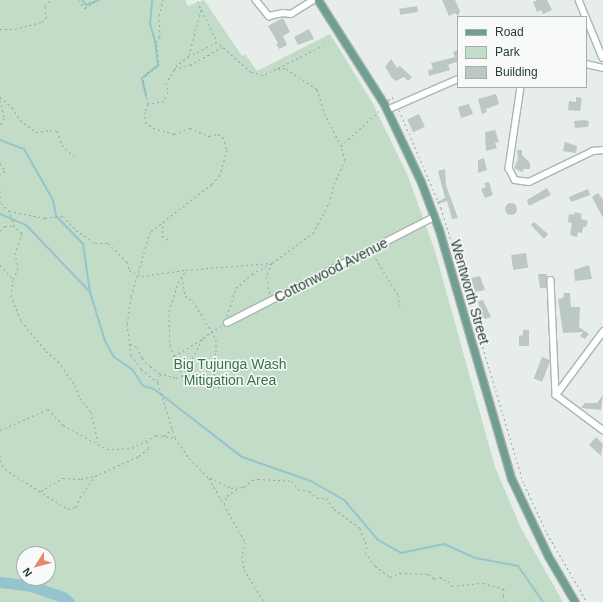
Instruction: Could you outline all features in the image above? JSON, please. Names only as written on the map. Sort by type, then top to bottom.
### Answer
[{"type":"main road","name":"Wentworth Street","points":[[318,0],[386,107],[434,217],[511,478],[548,556],[575,602]]},
{"type":"street","points":[[256,0],[269,16],[283,13],[291,14],[313,0]]},
{"type":"street","points":[[578,0],[586,16]]},
{"type":"street","points":[[587,19],[603,58]]},
{"type":"street","points":[[587,64],[603,68]]},
{"type":"street","points":[[386,107],[457,79]]},
{"type":"street","points":[[521,88],[509,168],[515,180],[529,182],[593,151],[603,150]]},
{"type":"street","name":"Cottonwood Avenue","points":[[227,323],[434,217]]},
{"type":"street","points":[[551,280],[556,395]]},
{"type":"street","points":[[556,395],[603,332]]},
{"type":"street","points":[[556,395],[603,430]]},
{"type":"path","points":[[0,29],[15,29],[42,22],[46,18],[45,6],[51,0]]},
{"type":"path","points":[[78,0],[85,8],[97,0]]},
{"type":"path","points":[[162,0],[159,15],[160,36],[156,43],[159,66],[147,73],[143,81],[148,104],[145,122],[153,128],[174,134],[190,128],[209,136],[218,134],[223,137],[227,150],[220,175],[204,191],[150,232],[138,274],[127,324],[131,355],[141,369],[156,382],[175,438],[189,458],[209,478],[245,542],[242,556],[244,569],[264,602]]},
{"type":"path","points":[[198,1],[217,42],[257,75],[276,69],[324,45]]},
{"type":"path","points":[[189,56],[201,10]]},
{"type":"path","points":[[148,104],[164,101],[168,92],[166,83],[174,69],[189,56],[217,42]]},
{"type":"path","points":[[174,69],[190,65],[222,46]]},
{"type":"path","points":[[174,356],[227,323],[228,310],[236,288],[252,274],[272,263],[313,233],[330,204],[334,184],[345,160],[341,146],[325,115],[317,89],[285,68],[276,69]]},
{"type":"path","points":[[0,96],[12,106],[20,120],[36,132],[50,130],[57,131],[62,145],[74,156]]},
{"type":"path","points":[[341,146],[377,116],[386,107],[392,97],[441,208],[524,484],[547,533],[587,602]]},
{"type":"path","points":[[0,100],[4,118],[0,126]]},
{"type":"path","points":[[0,162],[5,171],[0,174]]},
{"type":"path","points":[[0,190],[1,202],[9,211],[14,226],[22,233],[16,249],[18,269],[13,279],[11,295],[21,321],[46,351],[58,361],[75,385],[91,412],[98,443]]},
{"type":"path","points":[[9,211],[45,218],[63,216],[76,230],[95,243],[108,243],[127,262],[129,270],[138,274],[150,276],[186,270],[272,263]]},
{"type":"path","points":[[163,221],[162,236],[169,240]]},
{"type":"path","points":[[0,231],[4,226],[14,226]]},
{"type":"path","points":[[371,250],[398,295],[400,306]]},
{"type":"path","points":[[272,263],[266,277],[273,300]]},
{"type":"path","points":[[0,265],[13,279]]},
{"type":"path","points":[[182,276],[185,282],[183,292],[193,300],[197,309],[213,332],[217,346],[210,365],[212,371],[223,383],[213,388],[200,387],[183,376],[174,356],[170,340],[169,311],[182,276],[186,270]]},
{"type":"path","points":[[129,343],[137,347],[142,358],[150,366],[161,373],[176,378],[183,376],[203,338]]},
{"type":"path","points":[[156,382],[161,373]]},
{"type":"path","points":[[0,430],[48,409],[63,425],[98,443],[104,448],[121,449],[139,446],[146,440],[156,435],[175,438]]},
{"type":"path","points":[[163,436],[172,428]]},
{"type":"path","points":[[41,491],[63,478],[81,479],[95,476],[139,456],[150,448],[146,440]]},
{"type":"path","points":[[0,455],[2,465],[9,472],[41,491],[62,506],[74,509],[95,476]]},
{"type":"path","points":[[209,478],[231,488],[240,488]]},
{"type":"path","points":[[224,505],[227,496],[258,479],[292,481],[298,489],[309,491],[317,498],[326,498],[334,509],[360,528],[367,547],[365,552],[375,566],[390,577],[400,573],[428,574],[434,579],[440,577],[448,581],[452,586],[475,585],[480,583],[499,586],[504,589],[503,599],[506,602]]},
{"type":"green space","name":"Big Tujunga Wash Mitigation Area","points":[[0,0],[185,0],[188,6],[204,0],[242,56],[245,54],[257,71],[330,34],[372,102],[408,176],[435,251],[495,467],[521,528],[563,602],[0,602]]},
{"type":"building","points":[[442,0],[455,0],[460,11],[458,16],[455,13],[449,16]]},
{"type":"building","points":[[537,0],[547,0],[552,10],[543,14],[541,10],[537,12],[533,2]]},
{"type":"building","points":[[417,6],[418,12],[400,15],[399,9]]},
{"type":"building","points":[[283,18],[290,32],[283,36],[287,45],[279,49],[276,44],[278,43],[268,26]]},
{"type":"building","points":[[309,29],[314,39],[298,45],[294,37]]},
{"type":"building","points":[[457,50],[457,64],[456,62],[448,65],[450,70],[429,76],[428,70],[433,69],[431,63],[455,57],[453,52]]},
{"type":"building","points":[[391,59],[397,68],[400,66],[412,77],[408,81],[404,77],[396,81],[392,78],[385,67]]},
{"type":"building","points":[[496,94],[499,104],[486,109],[487,112],[482,114],[478,99]]},
{"type":"building","points":[[576,97],[582,98],[580,111],[568,110],[569,101],[576,102]]},
{"type":"building","points":[[469,104],[473,114],[461,118],[458,107]]},
{"type":"building","points":[[419,114],[425,127],[413,132],[407,119]]},
{"type":"building","points":[[574,121],[589,121],[588,127],[575,128]]},
{"type":"building","points":[[495,130],[499,142],[495,143],[497,148],[486,151],[485,132]]},
{"type":"building","points":[[565,142],[577,146],[576,153],[563,151]]},
{"type":"building","points":[[517,150],[522,150],[522,155],[530,163],[530,169],[524,169],[522,172],[514,168],[518,159]]},
{"type":"building","points":[[484,158],[487,170],[478,173],[478,160]]},
{"type":"building","points":[[445,169],[446,185],[458,218],[452,219],[447,201],[438,204],[437,202],[445,198],[438,171]]},
{"type":"building","points":[[489,182],[493,195],[485,198],[481,189],[486,187],[484,183]]},
{"type":"building","points":[[547,188],[551,195],[529,206],[527,200]]},
{"type":"building","points":[[588,189],[590,195],[571,202],[569,197]]},
{"type":"building","points":[[598,193],[603,200],[603,218],[592,197]]},
{"type":"building","points":[[509,203],[513,203],[517,209],[513,215],[509,215],[505,211],[505,207]]},
{"type":"building","points":[[575,212],[582,214],[581,219],[588,221],[586,227],[583,227],[582,233],[578,232],[577,237],[570,235],[572,223],[568,222],[569,214],[574,215]]},
{"type":"building","points":[[534,222],[548,234],[544,239],[531,225]]},
{"type":"building","points":[[526,253],[528,268],[513,270],[511,255]]},
{"type":"building","points":[[589,265],[592,279],[575,281],[574,270]]},
{"type":"building","points":[[538,274],[547,274],[546,288],[540,288]]},
{"type":"building","points":[[480,276],[485,290],[475,292],[471,278]]},
{"type":"building","points":[[564,293],[570,293],[571,307],[580,307],[579,327],[589,334],[585,339],[580,336],[583,332],[563,333],[558,299],[563,298]]},
{"type":"building","points":[[483,300],[491,317],[485,319],[482,317],[478,301]]},
{"type":"building","points":[[523,330],[529,330],[529,346],[519,346],[519,336],[523,335]]},
{"type":"building","points":[[542,357],[550,360],[542,382],[534,378]]},
{"type":"building","points":[[603,395],[601,410],[581,408],[585,403],[597,403]]},
{"type":"building","points":[[596,437],[603,444],[601,456],[589,445]]},
{"type":"waterway","points":[[82,0],[86,5],[99,0]]},
{"type":"waterway","points":[[146,96],[142,78],[158,65],[155,41],[150,24],[152,0]]},
{"type":"waterway","points":[[0,140],[24,149],[53,200],[56,216],[83,244],[90,292],[105,341],[114,357],[132,369],[143,386],[154,389],[242,457],[311,481],[345,501],[378,540],[401,553],[444,544],[476,558],[518,566],[543,602]]},
{"type":"waterway","points":[[0,214],[26,225],[90,292]]},
{"type":"waterway","points":[[0,582],[31,586],[63,597],[69,602]]}]
